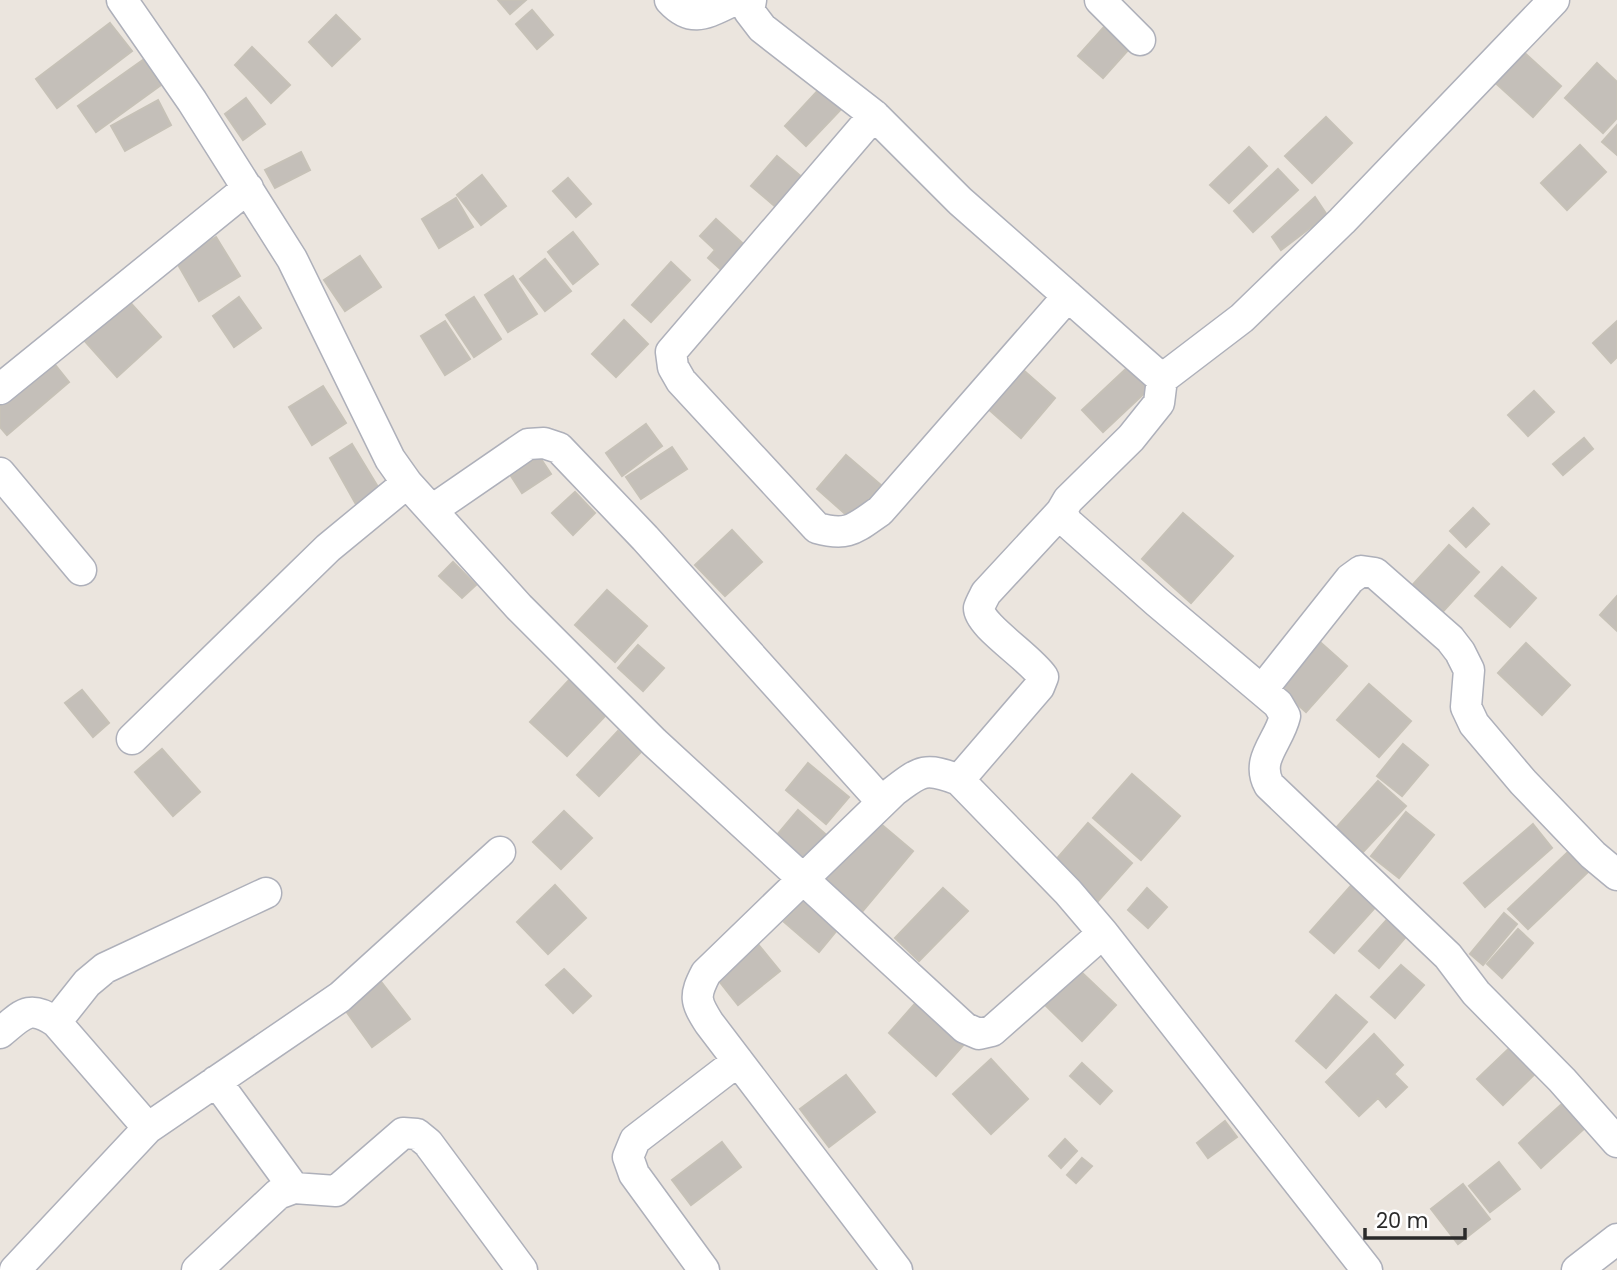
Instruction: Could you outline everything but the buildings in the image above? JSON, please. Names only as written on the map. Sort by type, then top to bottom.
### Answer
[{"type":"street","points":[[122,0],[192,101],[292,259],[390,459],[407,483],[519,607],[645,733],[965,1028],[979,1034],[992,1031],[1103,933]]},
{"type":"street","points":[[670,0],[691,16],[705,14],[735,0]]},
{"type":"street","points":[[751,0],[749,11],[762,28],[874,115],[960,201],[1162,379]]},
{"type":"street","points":[[1100,0],[1140,40]]},
{"type":"street","points":[[958,780],[1039,687],[1042,677],[1035,665],[982,621],[979,609],[986,593],[1061,512],[1068,500],[1131,438],[1159,403],[1162,379],[1242,318],[1342,221],[1554,0]]},
{"type":"street","points":[[874,115],[671,352],[673,367],[681,381],[817,528],[835,533],[852,530],[880,510],[1068,296]]},
{"type":"street","points":[[0,389],[248,188]]},
{"type":"street","points":[[432,510],[528,444],[544,443],[559,448],[645,538],[883,802]]},
{"type":"street","points":[[0,473],[81,570]]},
{"type":"street","points":[[132,739],[328,548],[407,483]]},
{"type":"street","points":[[1061,512],[1068,523],[1278,704],[1285,716],[1281,732],[1264,761],[1264,775],[1269,785],[1448,956],[1476,993],[1562,1080],[1617,1142]]},
{"type":"street","points":[[1262,690],[1350,579],[1361,571],[1375,573],[1450,639],[1469,670],[1466,707],[1474,724],[1593,855],[1617,875]]},
{"type":"street","points":[[897,1270],[698,1006],[697,990],[706,973],[883,802],[913,776],[935,770],[958,780],[1068,892],[1367,1270]]},
{"type":"street","points":[[15,1270],[148,1128],[341,997],[500,852]]},
{"type":"street","points":[[56,1022],[87,983],[105,968],[266,893]]},
{"type":"street","points":[[0,1034],[29,1013],[42,1013],[56,1022],[148,1128]]},
{"type":"street","points":[[704,1270],[634,1174],[628,1157],[635,1140],[738,1061]]},
{"type":"street","points":[[216,1081],[294,1188]]},
{"type":"street","points":[[197,1270],[278,1194],[294,1188],[336,1191],[403,1133],[417,1134],[428,1143],[522,1270]]},
{"type":"street","points":[[1592,1265],[1617,1238]]}]
